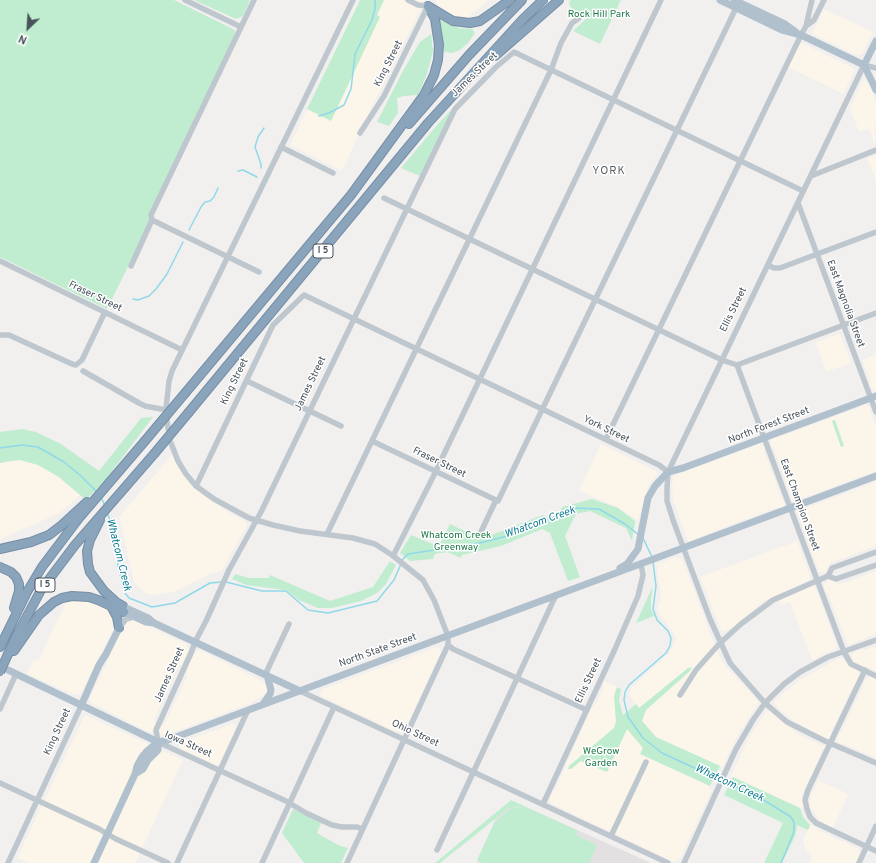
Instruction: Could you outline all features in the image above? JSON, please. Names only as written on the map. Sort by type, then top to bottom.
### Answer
[{"type":"highway","points":[[429,3],[453,21],[470,23],[480,21],[510,0]]},
{"type":"highway","name":"I 5","points":[[1,645],[27,592],[76,517],[113,478],[144,442],[351,195],[373,166],[469,55],[522,0]]},
{"type":"highway","name":"I 5","points":[[4,669],[9,654],[27,616],[42,590],[75,545],[94,525],[107,507],[154,454],[418,136],[522,19],[543,0]]},
{"type":"highway","points":[[458,91],[505,47],[560,0]]},
{"type":"highway","points":[[373,166],[424,95],[434,75],[438,60],[439,40],[435,19],[429,3]]},
{"type":"highway","points":[[0,549],[30,542],[49,534],[76,517]]},
{"type":"highway","points":[[94,525],[87,551],[90,572],[104,591],[125,610]]},
{"type":"highway","points":[[0,567],[11,572],[16,578],[19,591],[1,645]]},
{"type":"highway","points":[[9,654],[39,615],[54,602],[62,598],[82,596],[125,610]]},
{"type":"highway","points":[[111,606],[117,617],[119,628]]},
{"type":"main road","points":[[720,0],[737,2],[785,24],[801,35],[864,65],[876,90]]},
{"type":"main road","points":[[726,0],[734,3],[737,2]]},
{"type":"main road","name":"Ellis Street","points":[[864,65],[876,41]]},
{"type":"main road","name":"North Forest Street","points":[[668,472],[683,468],[873,397]]},
{"type":"main road","name":"Ellis Street","points":[[604,577],[627,564],[636,553],[639,546],[650,493],[668,472]]},
{"type":"main road","points":[[604,577],[876,476]]},
{"type":"main road","name":"North State Street","points":[[158,742],[168,740],[604,577]]},
{"type":"main road","name":"Ohio Street","points":[[125,610],[134,617],[146,622],[154,623]]},
{"type":"main road","name":"Ohio Street","points":[[125,610],[148,618],[154,623],[300,691]]},
{"type":"main road","name":"King Street","points":[[81,706],[99,666],[119,628]]},
{"type":"main road","name":"Iowa Street","points":[[4,669],[158,742]]},
{"type":"main road","points":[[262,705],[269,697],[271,690],[266,675]]},
{"type":"main road","name":"James Street","points":[[94,863],[135,774],[143,769],[148,760],[158,750],[158,742]]},
{"type":"street","points":[[185,0],[241,27]]},
{"type":"street","points":[[131,266],[152,220],[151,215],[254,0]]},
{"type":"street","points":[[83,371],[145,406],[161,409],[166,408],[169,381],[182,350],[353,0]]},
{"type":"street","points":[[408,0],[418,5],[429,3]]},
{"type":"street","points":[[393,556],[436,471],[661,0]]},
{"type":"street","points":[[606,440],[806,26],[812,0]]},
{"type":"street","points":[[806,26],[814,20],[824,0]]},
{"type":"street","points":[[479,536],[543,409],[737,2]]},
{"type":"street","name":"King Street","points":[[360,133],[384,96],[429,3]]},
{"type":"street","points":[[327,534],[551,70],[561,43],[572,23],[579,18]]},
{"type":"street","name":"James Street","points":[[158,742],[156,730],[216,597],[255,520],[261,512],[455,109],[496,66],[514,52],[551,70]]},
{"type":"street","points":[[864,65],[876,68]]},
{"type":"street","name":"Ellis Street","points":[[668,472],[864,65]]},
{"type":"street","points":[[551,70],[803,191]]},
{"type":"street","points":[[281,147],[333,173]]},
{"type":"street","points":[[811,176],[876,150]]},
{"type":"street","points":[[384,198],[722,360],[737,365],[876,313]]},
{"type":"street","name":"East Magnolia Street","points":[[798,203],[844,326],[873,397],[876,412]]},
{"type":"street","points":[[152,220],[259,272]]},
{"type":"street","points":[[768,265],[778,268],[876,232]]},
{"type":"street","name":"Fraser Street","points":[[0,261],[182,350]]},
{"type":"street","name":"King Street","points":[[196,486],[273,325],[304,295]]},
{"type":"street","name":"York Street","points":[[304,295],[659,465],[668,472]]},
{"type":"street","points":[[0,335],[9,334],[76,365],[82,360],[105,312]]},
{"type":"street","name":"East Champion Street","points":[[737,365],[844,652]]},
{"type":"street","points":[[247,381],[341,426]]},
{"type":"street","points":[[167,420],[168,429]]},
{"type":"street","name":"Fraser Street","points":[[372,441],[497,500]]},
{"type":"street","points":[[171,443],[182,469],[196,486],[224,505],[255,520],[300,531],[353,538],[375,544],[423,580],[432,594],[448,636],[448,645],[347,863]]},
{"type":"street","points":[[668,472],[667,501],[673,520],[720,642],[730,663],[766,703],[787,722],[876,763]]},
{"type":"street","points":[[828,576],[832,568],[876,552]]},
{"type":"street","name":"Ellis Street","points":[[543,804],[638,596],[643,575],[641,564]]},
{"type":"street","points":[[680,695],[696,670],[720,642],[741,624],[774,600],[828,576],[836,579],[876,565]]},
{"type":"street","points":[[437,850],[556,596]]},
{"type":"street","name":"King Street","points":[[119,628],[126,619],[134,617]]},
{"type":"street","points":[[266,675],[289,624]]},
{"type":"street","points":[[684,863],[741,739],[752,720],[766,703],[797,674],[828,657],[876,640]]},
{"type":"street","points":[[448,645],[453,649],[587,710]]},
{"type":"street","points":[[844,652],[851,664],[876,676]]},
{"type":"street","points":[[865,670],[805,796],[805,804],[810,817],[816,823],[876,851]]},
{"type":"street","points":[[0,709],[16,674]]},
{"type":"street","name":"Ohio Street","points":[[300,691],[668,863]]},
{"type":"street","name":"King Street","points":[[8,863],[81,706]]},
{"type":"street","points":[[262,863],[334,707]]},
{"type":"street","points":[[177,863],[248,710]]},
{"type":"street","name":"Iowa Street","points":[[158,742],[290,803],[306,813],[332,825],[357,827],[362,829]]},
{"type":"street","points":[[611,836],[646,762]]},
{"type":"street","points":[[0,783],[168,863]]},
{"type":"street","points":[[859,863],[876,826]]},
{"type":"shaded area","points":[[359,0],[425,0],[342,171],[290,145]]},
{"type":"shaded area","points":[[436,0],[489,0],[463,21],[456,19],[442,11],[437,6]]},
{"type":"shaded area","points":[[824,9],[873,32],[862,54],[857,55],[812,34]]},
{"type":"shaded area","points":[[802,43],[853,68],[854,72],[843,94],[788,67],[799,44]]},
{"type":"shaded area","points":[[864,80],[869,83],[876,102],[875,146],[869,129],[859,132],[850,108]]},
{"type":"shaded area","points":[[876,155],[876,181],[867,158]]},
{"type":"shaded area","points":[[840,334],[851,363],[826,372],[816,342]]},
{"type":"shaded area","points":[[876,354],[875,392],[871,388],[862,360]]},
{"type":"shaded area","points":[[865,404],[870,407],[876,427],[876,471],[801,499],[797,502],[792,501],[774,449],[771,445],[771,440],[780,435],[782,436],[858,408],[860,405]]},
{"type":"shaded area","points":[[758,443],[764,446],[764,452],[782,499],[785,503],[784,507],[778,507],[694,539],[693,541],[688,541],[674,502],[672,488],[673,477],[680,473],[752,447]]},
{"type":"shaded area","points":[[601,444],[656,471],[657,474],[648,486],[638,521],[618,507],[579,490]]},
{"type":"shaded area","points":[[172,455],[180,470],[191,484],[203,495],[233,515],[246,521],[247,525],[222,571],[212,573],[174,592],[153,595],[145,593],[134,581],[119,517]]},
{"type":"shaded area","points":[[20,460],[49,470],[80,495],[60,513],[0,539],[0,463]]},
{"type":"shaded area","points":[[876,482],[876,546],[830,563],[827,572],[819,572],[797,511]]},
{"type":"shaded area","points":[[797,541],[810,575],[810,580],[764,601],[732,628],[724,631],[721,630],[700,577]]},
{"type":"shaded area","points":[[677,557],[682,559],[719,656],[727,668],[759,702],[737,736],[723,767],[656,737],[642,721],[646,710],[690,671],[639,708],[629,695],[631,688],[668,654],[677,639],[657,610],[661,600],[657,564]]},
{"type":"shaded area","points":[[876,571],[876,634],[848,645],[828,594],[826,593],[824,583],[830,580],[841,584]]},
{"type":"shaded area","points":[[812,585],[815,587],[837,646],[834,651],[832,650],[812,660],[790,602],[781,605],[779,600]]},
{"type":"shaded area","points":[[67,600],[89,600],[112,610],[116,624],[82,691],[75,695],[27,674],[33,660],[38,661]]},
{"type":"shaded area","points":[[133,619],[186,644],[189,649],[182,666],[179,665],[154,720],[156,724],[151,733],[90,701],[90,698],[126,622]]},
{"type":"shaded area","points":[[876,646],[876,671],[854,662],[851,655],[852,653]]},
{"type":"shaded area","points":[[437,647],[440,648],[441,652],[403,733],[397,732],[321,696],[323,689]]},
{"type":"shaded area","points":[[200,650],[264,682],[268,691],[266,694],[249,704],[166,735],[162,735],[159,733],[158,729],[160,726],[164,725],[187,677],[187,669],[195,652]]},
{"type":"shaded area","points":[[839,658],[843,659],[857,670],[860,676],[832,730],[830,738],[827,739],[795,722],[778,708],[774,702],[801,679]]},
{"type":"shaded area","points":[[869,677],[873,677],[876,680],[876,758],[839,743],[836,740],[838,735],[841,733],[865,680]]},
{"type":"shaded area","points":[[603,681],[617,687],[614,696],[616,721],[614,728],[569,766],[571,769],[581,760],[607,772],[627,729],[643,748],[640,754],[710,786],[709,788],[712,790],[680,859],[677,861],[674,862],[550,803],[549,800],[553,791],[594,703],[596,704],[604,686],[602,683]]},
{"type":"shaded area","points":[[767,711],[771,712],[799,735],[825,746],[802,795],[802,809],[731,776],[749,737]]},
{"type":"shaded area","points":[[85,715],[183,760],[135,863],[28,863],[17,858]]},
{"type":"shaded area","points":[[235,724],[236,728],[218,766],[180,748],[179,744],[182,742]]},
{"type":"shaded area","points":[[818,780],[848,794],[833,828],[819,820],[809,805]]},
{"type":"shaded area","points":[[526,807],[651,863],[477,863],[496,818],[509,808]]},
{"type":"shaded area","points":[[811,824],[820,831],[859,849],[860,853],[856,863],[810,863],[812,856],[805,848],[803,840]]},
{"type":"green space","points":[[0,0],[174,0],[235,31],[234,36],[150,211],[148,226],[107,309],[0,257]]},
{"type":"green space","points":[[194,0],[250,0],[243,16],[236,19]]},
{"type":"green space","points":[[360,0],[384,0],[377,15],[380,17],[331,121],[307,109]]},
{"type":"green space","name":"Rock Hill Park","points":[[571,0],[621,0],[600,44],[573,31],[585,19],[583,14],[579,12],[576,13],[571,8],[569,2]]},
{"type":"green space","points":[[440,19],[459,28],[472,29],[475,33],[468,43],[460,50],[452,53],[444,52]]},
{"type":"green space","points":[[431,34],[433,51],[427,74],[418,95],[397,98],[398,113],[389,126],[377,122],[404,69],[420,42]]},
{"type":"green space","points":[[454,107],[420,176],[401,168],[438,124]]},
{"type":"green space","points":[[153,417],[106,479],[86,500],[59,477],[38,465],[20,460],[0,463],[0,432],[22,429],[36,432],[61,444],[99,471],[141,418]]},
{"type":"green space","points":[[835,420],[844,446],[841,447],[832,421]]},
{"type":"green space","name":"Whatcom Creek Greenway","points":[[592,499],[618,508],[635,521],[632,541],[626,528],[590,511],[576,514],[565,536],[580,577],[568,581],[550,533],[542,529],[501,546],[462,555],[461,558],[447,552],[435,554],[433,559],[410,561],[400,553],[411,535],[435,545],[440,544],[450,524],[481,539],[543,515],[555,521],[562,507]]},
{"type":"green space","name":"Whatcom Creek Greenway","points":[[390,561],[396,565],[386,584],[377,593],[361,601],[332,608],[318,608],[299,600],[286,590],[246,585],[232,579],[235,574],[249,578],[269,578],[270,575],[330,601],[373,587]]},
{"type":"green space","points":[[653,586],[651,609],[654,616],[636,623]]},
{"type":"green space","name":"WeGrow Garden","points":[[692,667],[690,671],[646,710],[642,721],[656,737],[720,766],[710,786],[640,754],[643,748],[627,729],[607,772],[581,761],[571,769],[568,769],[569,766],[614,728],[616,721],[614,696],[617,687],[621,689],[619,701],[623,715],[636,704],[639,708],[688,668]]},
{"type":"green space","points":[[733,777],[800,808],[803,817],[810,825],[808,830],[797,825],[795,836],[782,863],[764,863],[783,823],[724,795]]},
{"type":"green space","points":[[511,800],[526,807],[509,808],[440,863],[435,863]]},
{"type":"green space","points":[[526,807],[578,831],[576,835],[595,844],[596,848],[589,863],[481,863],[477,860],[494,823],[510,809]]},
{"type":"green space","points":[[293,809],[321,823],[317,833],[338,845],[348,848],[341,863],[304,863],[282,833]]},
{"type":"waterway","points":[[319,116],[329,113],[344,105],[351,89],[355,54],[372,20],[375,9],[375,0]]},
{"type":"waterway","points":[[261,168],[255,147],[258,137],[264,128]]},
{"type":"waterway","points":[[238,171],[243,170],[257,177]]},
{"type":"waterway","points":[[189,230],[201,207],[205,202],[210,201],[214,197],[218,188]]},
{"type":"waterway","points":[[133,299],[138,300],[149,296],[156,289],[167,274],[183,242]]},
{"type":"waterway","name":"Whatcom Creek","points":[[0,448],[22,445],[38,447],[64,462],[97,492]]},
{"type":"waterway","name":"Whatcom Creek","points":[[101,497],[105,506]]},
{"type":"waterway","name":"Whatcom Creek","points":[[402,560],[408,554],[480,543],[511,535],[576,508],[599,509],[625,524],[639,535]]},
{"type":"waterway","name":"Whatcom Creek","points":[[107,512],[111,523],[118,566],[125,593],[129,598],[152,607],[175,603],[210,583],[222,582]]},
{"type":"waterway","name":"Whatcom Creek","points":[[643,538],[652,557]]},
{"type":"waterway","name":"Whatcom Creek","points":[[653,562],[656,586],[653,609],[657,620],[668,631],[671,638],[670,646],[666,653],[629,685],[625,692],[624,700],[628,717],[643,738],[662,753],[762,799],[791,817],[794,822],[794,832],[781,863]]},
{"type":"waterway","name":"Whatcom Creek","points":[[226,582],[262,591],[286,591],[308,610],[328,613],[377,601],[394,580],[401,564]]},
{"type":"district","name":"YORK","points":[[609,172]]}]
